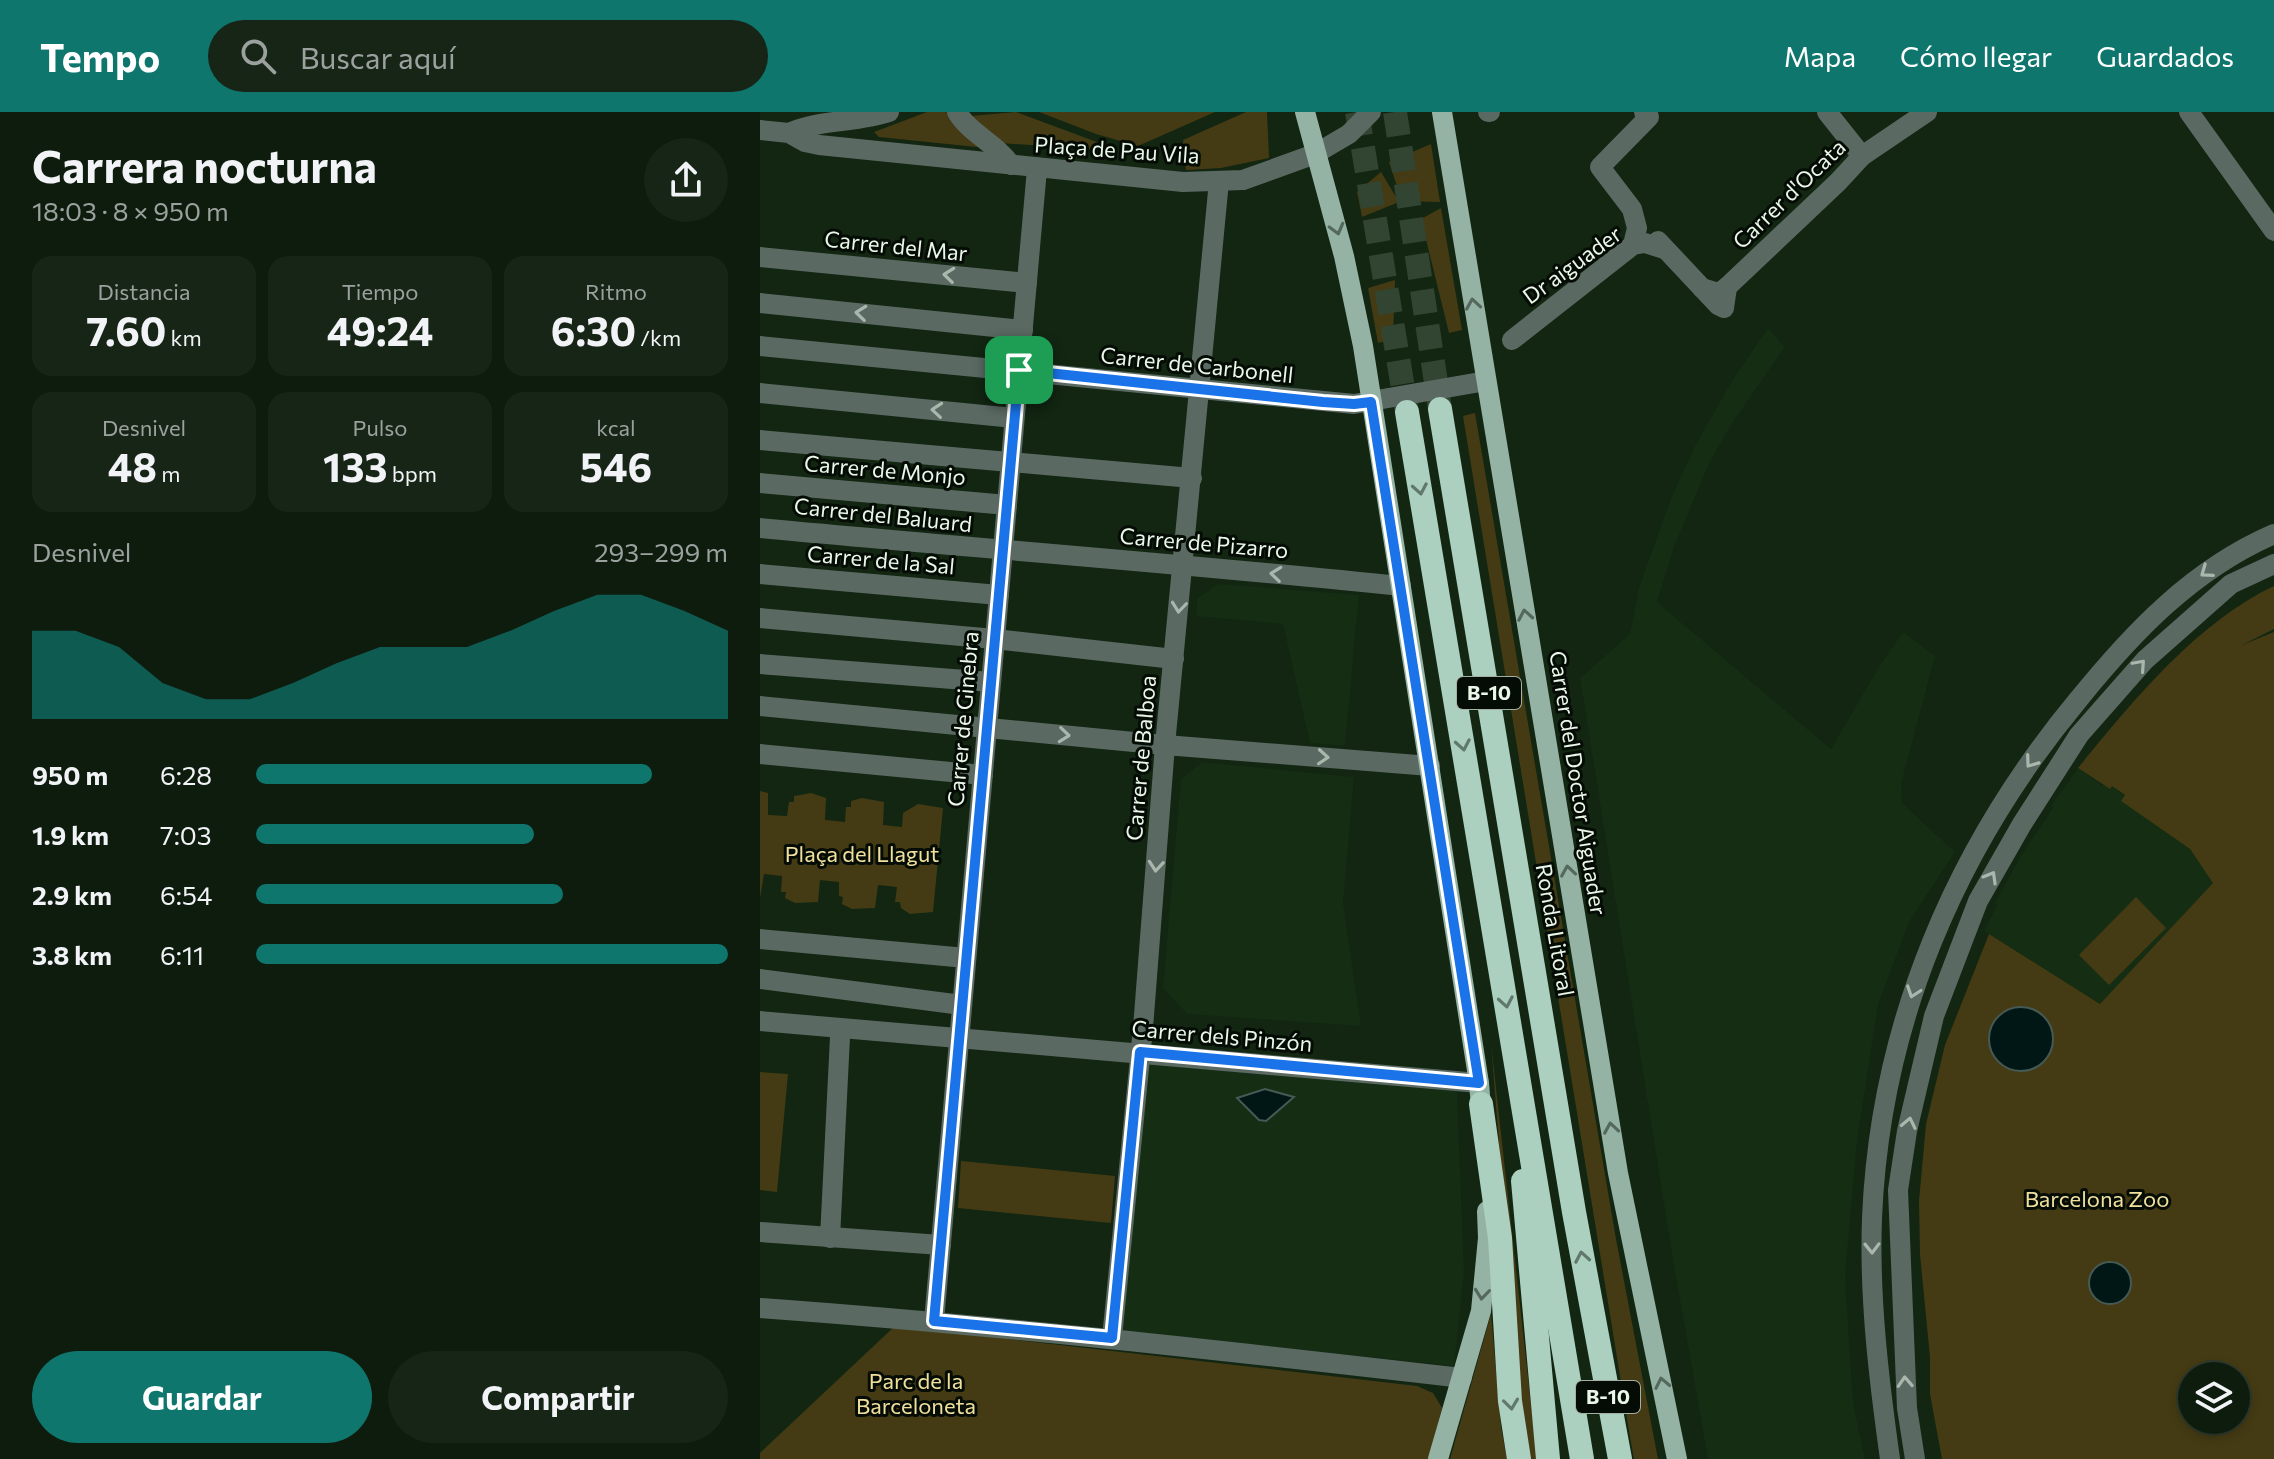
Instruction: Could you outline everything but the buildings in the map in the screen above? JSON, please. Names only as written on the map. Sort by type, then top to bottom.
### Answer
[{"type":"highway","name":"Ronda Litoral","points":[[1440,409],[1574,1212],[1620,1459]]},
{"type":"highway","name":"B-10","points":[[1407,412],[1582,1459]]},
{"type":"highway","points":[[1519,1075],[1524,1220],[1548,1459]]},
{"type":"highway","points":[[1480,1094],[1492,1163],[1510,1401],[1519,1459]]},
{"type":"main road","points":[[1305,112],[1350,281],[1430,766],[1480,1094],[1487,1171],[1488,1238],[1481,1311],[1438,1459]]},
{"type":"main road","name":"Carrer del Doctor Aiguader","points":[[1442,112],[1618,1173],[1677,1459]]},
{"type":"street","points":[[760,130],[789,133],[822,122],[833,123],[889,112]]},
{"type":"street","points":[[957,112],[1011,165]]},
{"type":"street","points":[[1315,154],[1349,134],[1371,112]]},
{"type":"street","points":[[1644,112],[1649,117],[1600,167],[1664,249]]},
{"type":"street","points":[[1827,112],[1862,156]]},
{"type":"street","name":"Carrer d'Ocata","points":[[1664,249],[1702,288],[1725,297],[1862,156],[1927,112]]},
{"type":"street","points":[[2189,112],[2274,231]]},
{"type":"street","name":"Plaça de Pau Vila","points":[[789,133],[805,142],[819,145],[1183,182],[1243,180],[1315,154]]},
{"type":"street","name":"Carrer de Ginebra","points":[[934,1321],[1037,169]]},
{"type":"street","name":"Carrer de Balboa","points":[[1112,1338],[1219,181]]},
{"type":"street","points":[[1632,210],[1637,228],[1633,245]]},
{"type":"street","name":"Dr aiguader","points":[[1512,340],[1633,245],[1645,243],[1664,249]]},
{"type":"street","name":"Carrer del Mar","points":[[760,257],[1027,283]]},
{"type":"street","points":[[760,303],[1023,330]]},
{"type":"street","name":"Carrer de Carbonell","points":[[760,346],[1354,404],[1486,381]]},
{"type":"street","points":[[760,393],[1014,418]]},
{"type":"street","points":[[760,440],[1192,478]]},
{"type":"street","name":"Carrer de Monjo","points":[[760,483],[1007,505]]},
{"type":"street","name":"Carrer del Baluard","points":[[760,528],[1002,551]]},
{"type":"street","points":[[1890,1459],[1873,1297],[1872,1220],[1878,1142],[1901,1026],[1948,902],[1997,811],[2063,717],[2094,680],[2156,612],[2189,585],[2210,568],[2274,534]]},
{"type":"street","name":"Carrer de Pizarro","points":[[1002,551],[1183,564],[1401,586]]},
{"type":"street","points":[[1915,1459],[1907,1408],[1898,1190],[1907,1131],[1934,1016],[1978,901],[2022,824],[2079,735],[2145,660],[2231,584],[2274,564]]},
{"type":"street","name":"Carrer de la Sal","points":[[760,574],[999,595]]},
{"type":"street","points":[[760,618],[1174,659]]},
{"type":"street","points":[[760,664],[991,682]]},
{"type":"street","points":[[760,706],[1165,745],[1430,766]]},
{"type":"street","points":[[760,754],[983,775]]},
{"type":"street","points":[[760,939],[966,958]]},
{"type":"street","points":[[760,979],[962,1005]]},
{"type":"street","name":"Carrer dels Pinzón","points":[[760,1021],[1140,1052],[1480,1094]]},
{"type":"street","points":[[830,1238],[840,1037]]},
{"type":"street","points":[[760,1232],[941,1245]]},
{"type":"street","points":[[760,1308],[1112,1338],[1462,1378]]},
{"type":"shaded area","points":[[1768,328],[1785,347],[1710,461],[1674,547],[1657,602],[1831,749],[1903,632],[1935,656],[1901,784],[1902,803],[1955,852],[1909,922],[1878,1005],[1857,1141],[1845,1277],[1853,1403],[1865,1459],[1708,1459],[1580,678],[1630,634],[1639,588],[1671,498],[1695,446],[1732,381]]},
{"type":"shaded area","points":[[1218,584],[1359,595],[1345,746],[1310,743],[1283,624],[1196,616],[1197,599]]},
{"type":"shaded area","points":[[1202,762],[1354,777],[1343,903],[1361,1026],[1187,1014],[1163,988],[1181,779]]},
{"type":"shaded area","points":[[2078,768],[2103,786],[2112,786],[2125,796],[2122,801],[2190,849],[2214,883],[2100,1004],[1984,931],[1997,905],[1995,903],[2021,856]]},
{"type":"shaded area","points":[[2015,1007],[2027,1007],[2044,1016],[2051,1027],[2051,1051],[2044,1062],[2027,1071],[2015,1071],[2003,1066],[1994,1057],[1989,1045],[1989,1033],[1994,1021],[2003,1012]]},
{"type":"shaded area","points":[[1146,1061],[1457,1091],[1464,1273],[1454,1366],[1123,1331]]},
{"type":"shaded area","points":[[1265,1089],[1294,1097],[1266,1121],[1259,1120],[1237,1098]]},
{"type":"shaded area","points":[[2110,1262],[2125,1268],[2131,1283],[2125,1298],[2110,1304],[2095,1298],[2089,1283],[2095,1268]]},
{"type":"green space","points":[[927,112],[946,112],[986,148],[879,137],[874,132]]},
{"type":"green space","points":[[1016,112],[1121,151],[1000,143],[971,116]]},
{"type":"green space","points":[[1039,112],[1215,112],[1138,146]]},
{"type":"green space","points":[[1246,112],[1267,112],[1269,158],[1221,168],[1186,170],[1183,140]]},
{"type":"green space","points":[[1431,144],[1440,202],[1402,201],[1389,162]]},
{"type":"green space","points":[[1381,172],[1399,202],[1362,217],[1357,192]]},
{"type":"green space","points":[[1441,208],[1462,330],[1449,333],[1421,219]]},
{"type":"green space","points":[[1395,280],[1393,339],[1378,343],[1368,288]]},
{"type":"green space","points":[[1475,413],[1616,1239],[1658,1459],[1634,1459],[1630,1437],[1463,416]]},
{"type":"green space","name":"Barcelona Zoo","points":[[2274,586],[2274,629],[2242,645],[2274,632],[2274,1459],[1942,1459],[1930,1394],[1919,1201],[1926,1124],[1945,1045],[1989,934],[2100,1004],[2213,883],[2190,849],[2121,801],[2125,795],[2078,768],[2143,691],[2218,620]]},
{"type":"green space","name":"Plaça del Llagut","points":[[760,791],[768,793],[768,815],[787,816],[789,802],[794,802],[794,796],[811,793],[826,798],[825,820],[845,822],[846,807],[851,807],[851,801],[862,798],[884,802],[883,825],[902,827],[903,813],[918,804],[943,808],[933,912],[910,914],[901,908],[900,902],[895,902],[897,887],[878,885],[875,908],[852,909],[842,904],[839,882],[820,880],[818,902],[795,903],[785,898],[786,892],[781,892],[782,876],[764,874],[760,898]]},
{"type":"green space","points":[[2136,897],[2166,928],[2109,985],[2079,955]]},
{"type":"green space","points":[[1491,1043],[1537,1459],[1529,1459],[1515,1346]]},
{"type":"green space","points":[[760,1072],[788,1074],[777,1192],[760,1190]]},
{"type":"green space","points":[[961,1161],[1115,1176],[1111,1223],[958,1208]]},
{"type":"green space","points":[[1491,1314],[1501,1427],[1507,1459],[1450,1459]]},
{"type":"green space","name":"Parc de la Barceloneta","points":[[895,1326],[1417,1386],[1433,1393],[1442,1408],[1429,1459],[760,1459],[760,1453]]},
{"type":"tunnel","points":[[1357,112],[1407,412]]},
{"type":"tunnel","points":[[1395,112],[1440,409]]},
{"type":"route","points":[[1019,370],[1323,402],[1371,402],[1479,1083],[1140,1052],[1112,1338],[934,1321],[1019,370]]}]
